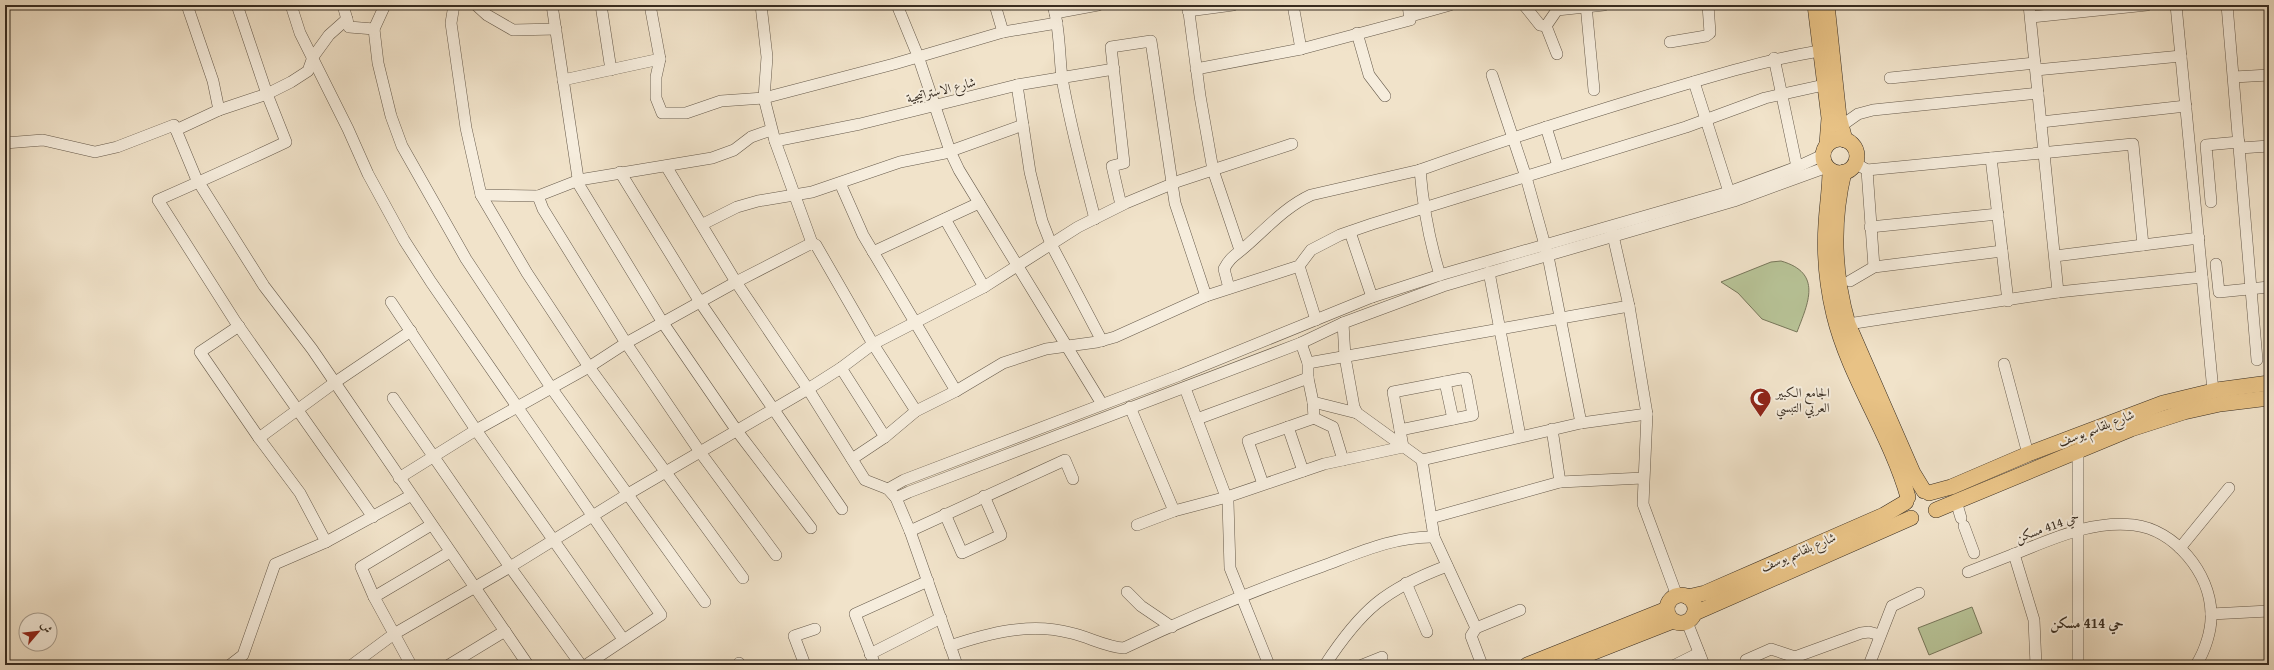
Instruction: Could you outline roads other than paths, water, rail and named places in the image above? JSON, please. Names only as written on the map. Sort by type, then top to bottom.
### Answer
[{"type":"main road","points":[[1815,5],[1819,51],[1830,125],[1839,163],[1836,259],[1839,284],[1848,324],[1913,473],[1935,501],[1936,510],[1930,519],[1925,521],[1911,518],[1906,511],[1907,499],[1896,461],[1852,365],[1834,316],[1827,272],[1825,243],[1839,163],[1833,140],[1843,133]]},
{"type":"main road","points":[[1827,5],[1843,133],[1856,152],[1839,163]]},
{"type":"main road","name":"شارع بلقاسم يوسف","points":[[1927,492],[1951,487],[2028,454],[2163,403],[2213,391],[2269,383]]},
{"type":"main road","name":"شارع بلقاسم يوسف","points":[[1936,510],[2131,429],[2184,412],[2220,404],[2269,398]]},
{"type":"main road","points":[[1907,499],[1915,492],[1927,492]]},
{"type":"main road","name":"شارع بلقاسم يوسف","points":[[1683,597],[1705,593],[1884,515],[1907,499]]},
{"type":"main road","name":"شارع بلقاسم يوسف","points":[[1561,665],[1681,616],[1911,518]]},
{"type":"main road","points":[[1683,597],[1694,604],[1681,616],[1671,600],[1683,597]]},
{"type":"main road","name":"شارع بلقاسم يوسف","points":[[1527,665],[1681,616]]},
{"type":"street","points":[[187,5],[213,81],[219,110]]},
{"type":"street","points":[[238,5],[267,94],[286,142],[233,165],[199,183],[158,200],[239,326],[373,517]]},
{"type":"street","points":[[291,5],[300,33],[313,57],[368,174],[404,240],[516,406],[661,615],[586,665]]},
{"type":"street","points":[[343,5],[350,27],[374,29]]},
{"type":"street","points":[[385,5],[374,29],[378,63],[391,116],[402,146],[466,259],[552,389],[705,602]]},
{"type":"street","points":[[454,5],[451,23],[466,128],[480,195],[527,273],[589,367],[742,578]]},
{"type":"street","points":[[476,5],[486,15],[513,30],[556,29]]},
{"type":"street","points":[[552,5],[579,185],[663,323],[737,431],[811,528]]},
{"type":"street","points":[[601,5],[611,70]]},
{"type":"street","points":[[650,5],[660,59],[656,77],[656,98],[662,113],[686,113],[721,101],[764,98],[1003,32],[1055,14],[1098,5]]},
{"type":"street","points":[[761,5],[767,57],[764,98],[771,130],[793,196],[812,243],[816,245],[873,344],[916,410]]},
{"type":"street","points":[[898,5],[918,56],[950,151],[979,203],[1102,404]]},
{"type":"street","points":[[995,5],[1003,32]]},
{"type":"street","points":[[1233,5],[1188,8],[1196,69],[1214,170],[1240,250]]},
{"type":"street","points":[[1293,5],[1301,49]]},
{"type":"street","points":[[1408,5],[1411,16]]},
{"type":"street","points":[[1196,69],[1301,49],[1410,20],[1411,16],[1450,5]]},
{"type":"street","points":[[1524,5],[1540,25],[1546,26]]},
{"type":"street","points":[[1546,26],[1557,10],[1604,5]]},
{"type":"street","points":[[1670,42],[1706,36],[1710,33],[1708,5]]},
{"type":"street","points":[[2029,5],[2058,292]]},
{"type":"street","points":[[2030,17],[2147,5]]},
{"type":"street","points":[[2176,5],[2213,391]]},
{"type":"street","points":[[2228,5],[2257,360]]},
{"type":"street","points":[[1586,6],[1594,90]]},
{"type":"street","points":[[1055,14],[1062,78],[1081,166],[1095,219]]},
{"type":"street","points":[[176,130],[219,110],[267,94],[292,82],[308,71],[313,57],[329,35],[347,19]]},
{"type":"street","points":[[1546,26],[1557,54]]},
{"type":"street","points":[[1357,33],[1369,74],[1385,96]]},
{"type":"street","points":[[1121,205],[1112,166],[1124,163],[1111,47],[1151,41],[1175,203],[1206,296]]},
{"type":"street","points":[[1229,288],[1224,268],[1230,258],[1280,213],[1311,195],[1420,170],[1513,137],[1774,58],[1819,51]]},
{"type":"street","points":[[1890,78],[2181,56]]},
{"type":"street","points":[[1774,58],[1780,93],[1797,167]]},
{"type":"street","points":[[564,80],[660,59]]},
{"type":"street","name":"شارع الاستراتيجية","points":[[775,140],[935,106],[1017,85],[1114,69]]},
{"type":"street","points":[[2234,77],[2269,74]]},
{"type":"street","points":[[1492,75],[1526,177],[1545,244],[1581,423]]},
{"type":"street","points":[[1694,82],[1729,192]]},
{"type":"street","points":[[1017,85],[1030,172],[1042,221],[1051,244],[1102,341]]},
{"type":"street","points":[[852,460],[885,437],[916,410],[956,391],[1003,363],[1046,349],[1102,341],[1157,320],[1206,296],[1299,266],[1311,250],[1350,232],[1706,119],[1780,93],[1824,85]]},
{"type":"street","points":[[1843,133],[1858,114],[1872,110],[2038,92]]},
{"type":"street","points":[[2041,122],[2186,106]]},
{"type":"street","points":[[5,143],[43,140],[95,152],[117,147],[174,125],[199,183],[264,286],[334,383],[410,496],[528,665]]},
{"type":"street","points":[[702,224],[737,207],[758,201],[793,196],[840,183],[900,162],[950,151],[1023,126]]},
{"type":"street","points":[[1546,127],[1558,166]]},
{"type":"street","points":[[480,195],[538,196],[579,180],[620,172],[712,158],[734,150],[752,137],[771,130]]},
{"type":"street","points":[[352,665],[394,634],[510,567],[628,494],[772,410],[841,368],[873,344],[917,323],[984,287],[1051,244],[1095,219],[1121,205],[1173,183],[1292,144]]},
{"type":"street","points":[[896,498],[1130,407],[1185,388],[1301,343],[1343,324],[1442,286],[1548,256],[1797,167],[1839,163],[1991,158],[2134,144],[2143,245]]},
{"type":"street","points":[[2211,202],[2206,145],[2269,146]]},
{"type":"street","points":[[1991,158],[2008,301]]},
{"type":"street","points":[[1839,163],[1870,227],[1874,267]]},
{"type":"street","points":[[888,489],[904,480],[1102,404],[1372,297],[1545,244],[1613,232],[1734,201],[1839,163]]},
{"type":"street","points":[[666,166],[736,282],[808,388],[865,480],[888,489],[896,498],[910,531],[957,665]]},
{"type":"street","points":[[1420,170],[1423,208],[1431,247],[1440,275]]},
{"type":"street","points":[[620,172],[700,302],[772,410],[842,509]]},
{"type":"street","points":[[840,183],[873,252],[917,323],[956,391]]},
{"type":"street","points":[[538,196],[543,208],[626,343],[700,452],[776,555]]},
{"type":"street","points":[[873,252],[979,203]]},
{"type":"street","points":[[1870,227],[1998,214]]},
{"type":"street","points":[[945,219],[984,287]]},
{"type":"street","points":[[1350,232],[1372,297]]},
{"type":"street","points":[[1613,232],[1629,306],[1647,414],[1643,478],[1644,513],[1683,597]]},
{"type":"street","points":[[2055,256],[2199,238]]},
{"type":"street","points":[[399,478],[516,406],[552,389],[626,343],[736,282],[812,243]]},
{"type":"street","points":[[1850,281],[1874,267],[2002,251]]},
{"type":"street","points":[[2216,264],[2219,292],[2269,287]]},
{"type":"street","points":[[1299,266],[1316,320]]},
{"type":"street","points":[[1488,272],[1520,436]]},
{"type":"street","points":[[1848,324],[2008,301],[2058,292],[2202,277]]},
{"type":"street","points":[[392,302],[476,430],[623,639]]},
{"type":"street","points":[[1308,363],[1629,306]]},
{"type":"street","points":[[1343,324],[1345,357],[1357,413]]},
{"type":"street","points":[[239,326],[200,352],[259,438],[300,493],[326,542]]},
{"type":"street","points":[[259,438],[334,383],[411,331]]},
{"type":"street","points":[[1301,343],[1308,363],[1308,378],[1313,402],[1314,418]]},
{"type":"street","points":[[2004,364],[2028,454]]},
{"type":"street","points":[[841,368],[885,437]]},
{"type":"street","points":[[1198,419],[1308,378]]},
{"type":"street","points":[[1400,430],[1473,416],[1466,378],[1393,392],[1403,447]]},
{"type":"street","points":[[1445,382],[1453,419]]},
{"type":"street","points":[[1185,388],[1227,497],[1229,515],[1228,558],[1241,596],[1269,665]]},
{"type":"street","points":[[393,398],[510,567],[581,665]]},
{"type":"street","points":[[1313,402],[1357,413],[1422,460],[1434,537],[1476,628]]},
{"type":"street","points":[[1130,407],[1174,511]]},
{"type":"street","points":[[1422,460],[1581,423],[1647,414]]},
{"type":"street","points":[[1263,484],[1248,441],[1314,418],[1332,427],[1343,460]]},
{"type":"street","points":[[1288,427],[1303,471]]},
{"type":"street","points":[[1552,429],[1560,482]]},
{"type":"street","points":[[1137,525],[1174,511],[1227,497],[1303,471],[1343,460],[1403,447]]},
{"type":"street","points":[[2078,450],[2078,665]]},
{"type":"street","points":[[910,531],[1065,460],[1073,479]]},
{"type":"street","points":[[1431,518],[1560,482],[1643,478]]},
{"type":"street","points":[[2180,548],[2229,488]]},
{"type":"street","points":[[230,665],[244,655],[275,564],[326,542],[410,496]]},
{"type":"street","points":[[945,514],[962,553],[1001,535],[984,496]]},
{"type":"street","points":[[1956,501],[1977,560]]},
{"type":"street","name":"حي 414 مسكن","points":[[1968,572],[1977,560],[2014,554],[2078,529],[2096,525],[2135,525],[2152,530],[2180,548],[2190,558],[2206,589],[2212,614],[2205,646],[2196,665]]},
{"type":"street","points":[[411,665],[374,598],[361,567],[431,526]]},
{"type":"street","points":[[950,646],[975,638],[1028,628],[1070,632],[1124,648],[1241,596],[1370,548],[1399,540],[1434,537]]},
{"type":"street","points":[[374,598],[450,552]]},
{"type":"street","name":"حي 414 مسكن","points":[[2014,554],[2034,620],[2036,665]]},
{"type":"street","points":[[1325,665],[1343,638],[1366,611],[1384,596],[1406,583],[1447,566]]},
{"type":"street","points":[[875,665],[855,614],[928,581]]},
{"type":"street","points":[[1406,583],[1426,632]]},
{"type":"street","points":[[1127,592],[1141,606],[1172,627]]},
{"type":"street","points":[[1869,665],[1892,606],[1919,593]]},
{"type":"street","points":[[1482,665],[1471,636],[1476,628],[1520,610]]},
{"type":"street","points":[[2212,614],[2269,611]]},
{"type":"street","points":[[1681,616],[1704,665]]},
{"type":"street","points":[[870,654],[941,618]]},
{"type":"street","points":[[805,665],[794,636],[815,629]]},
{"type":"street","points":[[450,665],[505,631]]},
{"type":"street","points":[[1746,660],[1771,649],[1795,657],[1861,632],[1869,632],[1880,635]]},
{"type":"street","points":[[1676,665],[1699,653]]},
{"type":"street","points":[[1362,665],[1382,657]]},
{"type":"place","name":"الجامع الكبير العربي التبسي","points":[[1760,418]]},
{"type":"district","name":"حي 414 مسكن","points":[[2087,623]]}]
